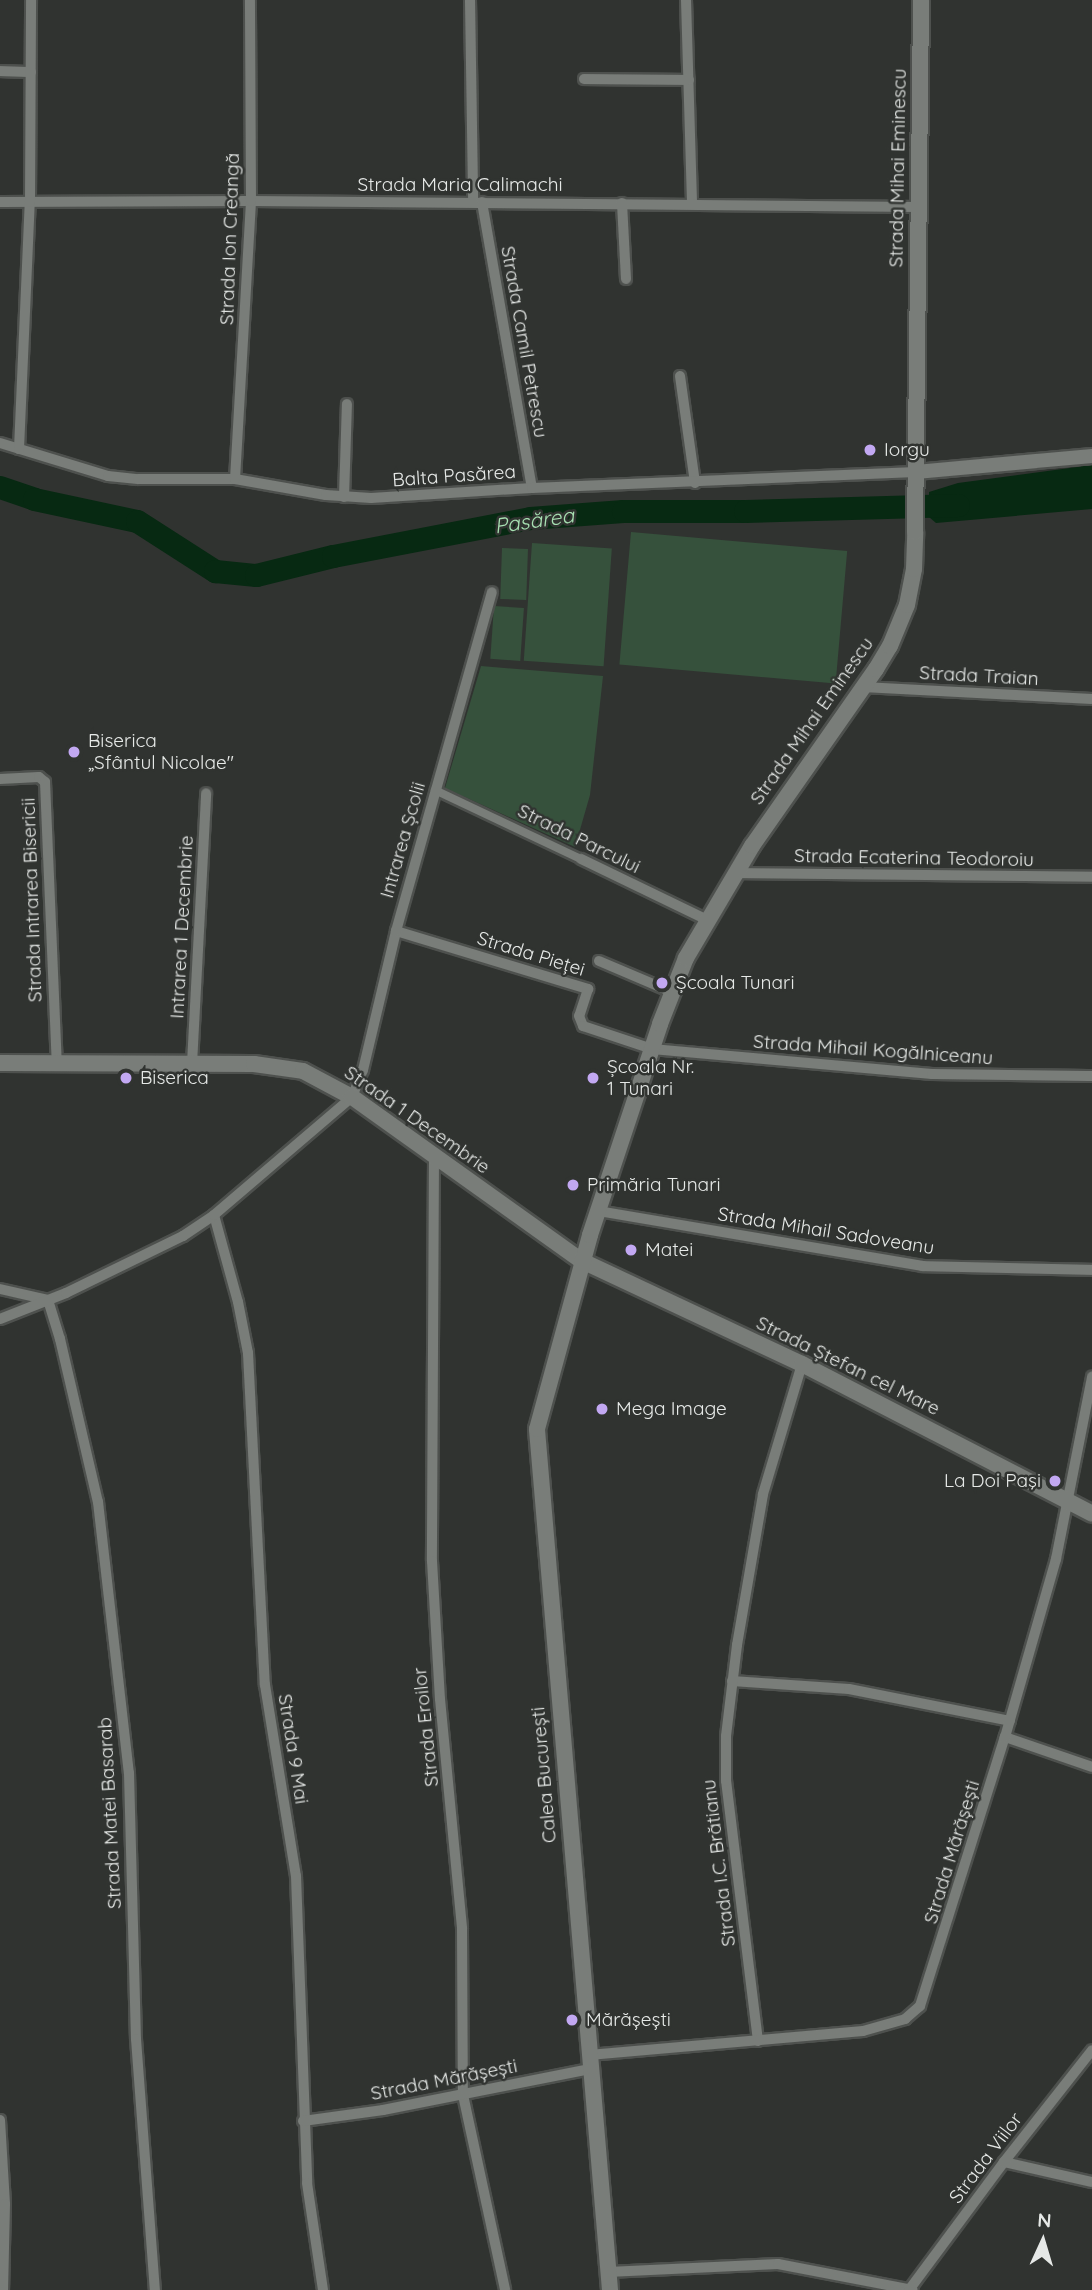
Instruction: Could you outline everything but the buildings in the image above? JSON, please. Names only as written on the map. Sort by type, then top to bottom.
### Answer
[{"type":"main road","name":"Strada Mihai Eminescu","points":[[582,1261],[672,992],[707,920],[735,873],[890,646],[907,605],[914,569],[915,532],[921,0]]},
{"type":"main road","name":"Strada 1 Decembrie","points":[[0,1063],[280,1066],[303,1072],[352,1097],[582,1261]]},
{"type":"main road","name":"Strada Ștefan cel Mare","points":[[582,1261],[802,1364],[1092,1514]]},
{"type":"main road","name":"Calea București","points":[[582,1261],[541,1405],[537,1439],[610,2290]]},
{"type":"street","points":[[19,449],[30,202],[31,0]]},
{"type":"street","name":"Strada Ion Creangă","points":[[234,479],[251,201],[250,0]]},
{"type":"street","name":"Strada Camil Petrescu","points":[[470,0],[478,202],[532,488]]},
{"type":"street","points":[[686,0],[692,204]]},
{"type":"street","points":[[0,71],[31,72]]},
{"type":"street","points":[[584,79],[689,80]]},
{"type":"street","name":"Strada Maria Calimachi","points":[[0,202],[919,206]]},
{"type":"street","points":[[622,203],[626,279]]},
{"type":"street","points":[[680,376],[695,483]]},
{"type":"street","points":[[344,497],[347,404]]},
{"type":"street","name":"Balta Pasărea","points":[[0,443],[108,476],[138,479],[234,479],[344,497],[397,497],[532,488],[916,478]]},
{"type":"street","points":[[916,478],[1092,456]]},
{"type":"street","name":"Intrarea Școlii","points":[[352,1097],[363,1070],[396,931],[492,592]]},
{"type":"street","name":"Strada Traian","points":[[863,687],[1092,699]]},
{"type":"street","name":"Strada Intrarea Bisericii","points":[[0,779],[39,777],[45,782],[57,1063]]},
{"type":"street","name":"Strada Parcului","points":[[435,790],[707,920]]},
{"type":"street","name":"Intrarea 1 Decembrie","points":[[192,1064],[206,793]]},
{"type":"street","name":"Strada Ecaterina Teodoroiu","points":[[735,873],[1092,877]]},
{"type":"street","name":"Strada Pieței","points":[[396,931],[588,989],[579,1016],[580,1023],[652,1049]]},
{"type":"street","points":[[599,961],[672,992]]},
{"type":"street","name":"Strada Mihail Kogălniceanu","points":[[652,1049],[932,1074],[1092,1076]]},
{"type":"street","points":[[0,1319],[145,1257],[214,1215],[352,1097]]},
{"type":"street","name":"Strada Eroilor","points":[[434,1156],[431,1415],[433,1573],[439,1686],[462,1929],[463,2095],[505,2290]]},
{"type":"street","name":"Strada Mihail Sadoveanu","points":[[598,1211],[922,1266],[1092,1270]]},
{"type":"street","name":"Strada 9 Mai","points":[[214,1215],[238,1302],[248,1353],[265,1685],[296,1876],[303,2121],[308,2195],[323,2290]]},
{"type":"street","points":[[0,1289],[48,1300]]},
{"type":"street","name":"Strada Matei Basarab","points":[[48,1300],[64,1352],[98,1502],[128,1759],[136,2039],[155,2290]]},
{"type":"street","name":"Strada I.C. Brătianu","points":[[758,2041],[726,1782],[732,1681],[763,1494],[802,1364]]},
{"type":"street","name":"Strada Mărășești","points":[[303,2121],[463,2095],[590,2062],[863,2031],[905,2019],[920,2006],[1010,1721],[1056,1559],[1092,1377]]},
{"type":"street","points":[[732,1681],[849,1689],[1010,1721]]},
{"type":"street","points":[[1005,1737],[1092,1767]]},
{"type":"street","name":"Strada Viilor","points":[[910,2290],[1004,2162],[1092,2050]]},
{"type":"street","points":[[0,2120],[5,2204],[3,2290]]},
{"type":"street","points":[[1004,2162],[1092,2182]]},
{"type":"street","points":[[608,2272],[778,2264],[910,2290]]},
{"type":"shaded area","points":[[1092,465],[1092,509],[936,523],[929,517],[929,492],[958,483]]},
{"type":"shaded area","points":[[631,532],[847,551],[836,683],[619,664]]},
{"type":"shaded area","points":[[532,543],[612,549],[604,666],[524,661]]},
{"type":"shaded area","points":[[502,548],[528,549],[526,600],[500,599]]},
{"type":"shaded area","points":[[494,606],[524,608],[520,661],[490,659]]},
{"type":"shaded area","points":[[481,666],[603,676],[590,795],[575,847],[445,788]]},
{"type":"waterway","name":"Pasărea","points":[[0,487],[34,499],[137,521],[215,571],[256,575],[333,556],[530,518],[623,511],[745,511],[958,505]]},
{"type":"place","name":"Iorgu","points":[[870,450]]},
{"type":"place","name":"Biserica „Sfântul Nicolae\"","points":[[74,752]]},
{"type":"place","name":"Școala Tunari","points":[[662,983]]},
{"type":"place","name":"Biserica","points":[[126,1078]]},
{"type":"place","name":"Școala Nr. 1 Tunari","points":[[593,1078]]},
{"type":"place","name":"Primăria Tunari","points":[[573,1185]]},
{"type":"place","name":"Matei","points":[[631,1250]]},
{"type":"place","name":"Mega Image","points":[[602,1409]]},
{"type":"place","name":"La Doi Paşi","points":[[1055,1481]]},
{"type":"place","name":"Mărășești","points":[[572,2020]]}]
